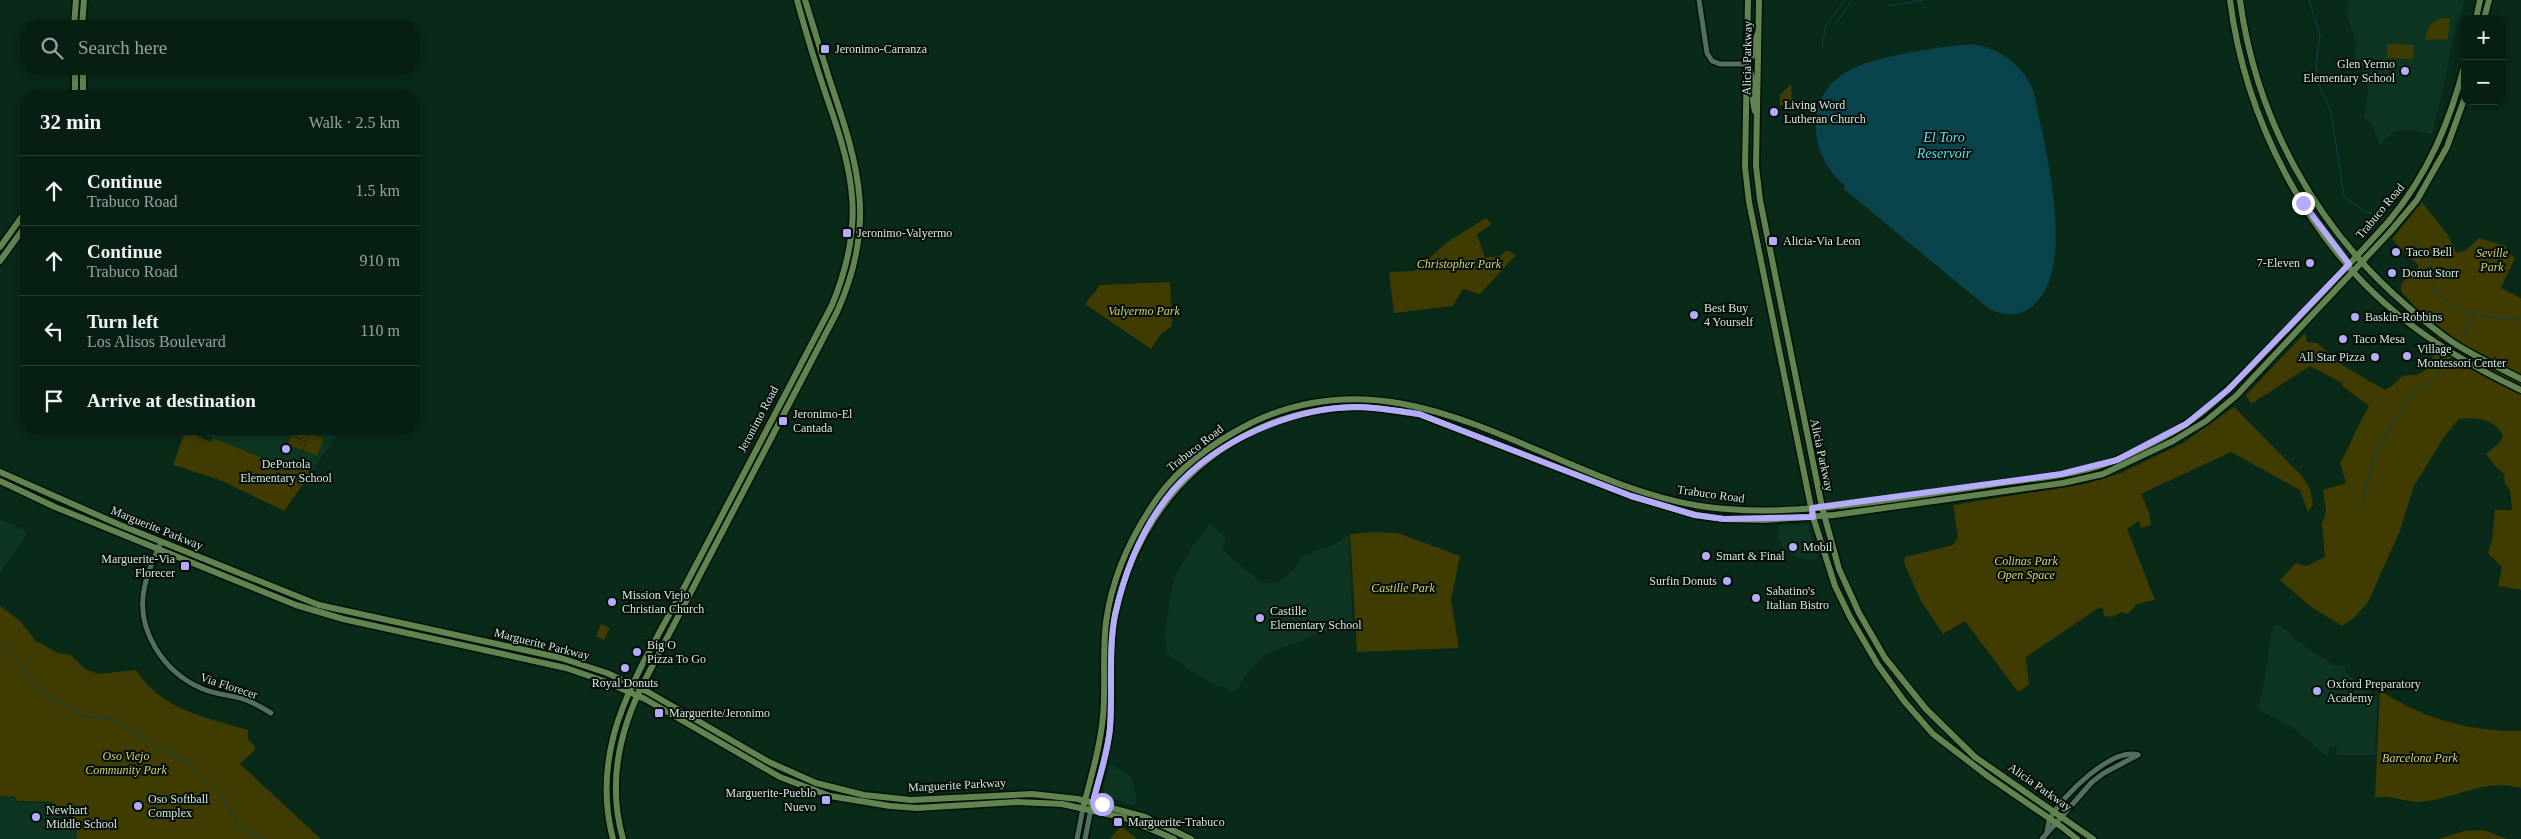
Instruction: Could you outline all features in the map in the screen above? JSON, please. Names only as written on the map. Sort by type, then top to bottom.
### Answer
[{"type":"main road","points":[[74,20],[76,0]]},
{"type":"main road","points":[[82,20],[84,0]]},
{"type":"main road","name":"Jeronimo Road","points":[[613,839],[607,796],[608,764],[614,732],[630,692],[832,305],[842,280],[850,248],[853,216],[849,166],[797,0]]},
{"type":"main road","name":"Jeronimo Road","points":[[623,839],[616,802],[616,771],[626,723],[637,696],[837,312],[847,290],[857,254],[861,206],[856,165],[806,0]]},
{"type":"main road","name":"Alicia Parkway","points":[[1748,0],[1745,167],[1752,224],[1813,517],[1835,586],[1850,617],[1878,665],[1904,701],[1934,734],[2009,792],[2050,818],[2076,839]]},
{"type":"main road","name":"Alicia Parkway","points":[[1759,0],[1756,166],[1759,191],[1822,507],[1840,569],[1859,613],[1885,658],[1926,709],[1976,757],[2062,815],[2093,839]]},
{"type":"main road","points":[[2230,0],[2243,66],[2258,113],[2273,149],[2303,203],[2349,264],[2388,305],[2417,328],[2467,362],[2521,390]]},
{"type":"main road","points":[[2240,0],[2253,63],[2275,128],[2309,192],[2332,226],[2362,263],[2423,319],[2457,345],[2521,379]]},
{"type":"main road","points":[[2477,15],[2480,0]]},
{"type":"main road","points":[[2485,15],[2489,0]]},
{"type":"main road","points":[[1757,116],[1752,103],[1752,72],[1747,64],[1752,56],[1759,29]]},
{"type":"main road","points":[[75,75],[75,90]]},
{"type":"main road","points":[[83,75],[84,90]]},
{"type":"main road","name":"Trabuco Road","points":[[1083,808],[1098,750],[1103,714],[1106,622],[1115,580],[1125,552],[1156,500],[1170,481],[1214,444],[1268,415],[1291,408],[1344,400],[1407,403],[1434,409],[1630,486],[1686,504],[1730,510],[1822,507],[2061,474],[2117,460],[2186,424],[2229,389],[2397,212],[2422,176],[2448,122],[2461,77]]},
{"type":"main road","name":"Trabuco Road","points":[[1091,809],[1107,749],[1111,714],[1115,617],[1124,578],[1137,546],[1162,505],[1175,488],[1212,456],[1265,426],[1329,409],[1356,407],[1419,414],[1631,496],[1695,515],[1724,519],[1824,516],[2063,483],[2103,474],[2144,457],[2206,421],[2236,396],[2362,263],[2417,200],[2447,147],[2462,105]]},
{"type":"main road","points":[[0,247],[20,219]]},
{"type":"main road","points":[[0,261],[20,233]]},
{"type":"main road","points":[[1762,272],[1774,269]]},
{"type":"main road","points":[[2417,328],[2423,319]]},
{"type":"main road","name":"Marguerite Parkway","points":[[0,472],[51,496],[161,542],[319,605],[560,658],[606,673],[634,685],[797,776],[847,791],[911,800],[1032,794],[1085,800],[1145,817],[1191,839]]},
{"type":"main road","name":"Marguerite Parkway","points":[[0,481],[158,549],[296,605],[330,616],[566,668],[630,692],[780,777],[838,798],[912,808],[1017,802],[1083,808],[1132,821],[1174,839]]},
{"type":"main road","points":[[1850,617],[1859,613]]},
{"type":"main road","points":[[1103,714],[1111,714]]},
{"type":"main road","points":[[911,800],[912,808]]},
{"type":"street","points":[[1699,0],[1707,53],[1712,61],[1720,64],[1747,64]]},
{"type":"street","name":"Via Florecer","points":[[161,542],[145,585],[143,598],[144,617],[156,648],[176,674],[191,683],[206,690],[253,702],[271,713]]},
{"type":"street","points":[[2042,839],[2074,800],[2098,777],[2138,755],[2134,754],[2118,758],[2099,767],[2074,789],[2055,811],[2050,818],[2047,832]]},
{"type":"street","points":[[1077,839],[1083,808]]},
{"type":"street","points":[[1085,839],[1091,809]]},
{"type":"shaded area","name":"Glen Yermo Elementary School","points":[[2348,0],[2465,0],[2451,45],[2446,78],[2432,134],[2413,130],[2396,131],[2384,139],[2381,147],[2371,123],[2364,118],[2368,94],[2366,79],[2354,54],[2356,43],[2347,14]]},
{"type":"shaded area","name":"DePortola Elementary School","points":[[206,435],[337,435],[311,473],[303,467],[290,469]]},
{"type":"shaded area","points":[[0,519],[23,529],[27,534],[0,574]]},
{"type":"shaded area","name":"Castille Elementary School","points":[[1210,523],[1226,538],[1222,546],[1225,552],[1261,583],[1276,583],[1295,569],[1302,556],[1335,544],[1349,535],[1353,630],[1331,629],[1266,654],[1249,671],[1235,692],[1216,685],[1192,672],[1167,653],[1165,635],[1171,590],[1177,573],[1192,547]]},
{"type":"shaded area","points":[[1804,524],[1808,526],[1818,558],[1812,560],[1794,557],[1782,546],[1778,538],[1778,526]]},
{"type":"shaded area","name":"Oxford Preparatory Academy","points":[[2277,624],[2290,633],[2294,639],[2335,666],[2339,664],[2346,669],[2345,672],[2378,698],[2375,755],[2337,755],[2336,746],[2329,747],[2328,757],[2290,726],[2261,711],[2257,706],[2262,694],[2272,631]]},
{"type":"shaded area","points":[[1110,764],[1130,776],[1137,796],[1135,806],[1104,796],[1103,789]]},
{"type":"shaded area","name":"Newhart Middle School","points":[[0,797],[14,798],[16,802],[51,803],[53,808],[65,813],[76,821],[77,839],[0,839]]},
{"type":"green space","points":[[2442,18],[2450,19],[2448,39],[2425,40],[2430,26]]},
{"type":"green space","points":[[2387,44],[2414,45],[2413,59],[2387,58]]},
{"type":"green space","points":[[1791,84],[1792,105],[1780,105],[1780,95]]},
{"type":"green space","name":"Seville Park","points":[[2422,202],[2448,235],[2456,253],[2466,250],[2479,238],[2506,246],[2508,253],[2515,258],[2501,288],[2521,298],[2521,590],[2498,586],[2502,567],[2488,553],[2492,540],[2495,510],[2512,510],[2510,490],[2505,484],[2504,474],[2486,454],[2500,442],[2503,435],[2490,422],[2472,418],[2459,419],[2444,437],[2414,486],[2400,531],[2368,602],[2355,617],[2342,626],[2310,606],[2280,580],[2296,563],[2306,566],[2325,557],[2322,524],[2326,512],[2323,490],[2346,483],[2340,463],[2369,406],[2342,386],[2342,383],[2310,366],[2251,404],[2246,395],[2305,333],[2307,342],[2317,343],[2344,366],[2385,390],[2402,377],[2415,375],[2426,370],[2430,365],[2436,346],[2437,334],[2401,291],[2401,284],[2419,266],[2392,239]]},
{"type":"green space","name":"Christopher Park","points":[[1486,218],[1492,224],[1477,234],[1485,258],[1500,256],[1507,250],[1516,255],[1480,294],[1463,289],[1453,306],[1394,313],[1389,272],[1415,271],[1447,242]]},
{"type":"green space","name":"Valyermo Park","points":[[1170,282],[1172,326],[1161,334],[1151,349],[1085,304],[1100,285]]},
{"type":"green space","name":"Colinas Park Open Space","points":[[2234,407],[2302,476],[2310,489],[2313,505],[2308,512],[2300,490],[2231,452],[2141,494],[2149,512],[2151,525],[2141,528],[2139,521],[2127,529],[2155,600],[2137,604],[2128,614],[2121,612],[2113,617],[2104,616],[2103,609],[2100,607],[2026,657],[2029,685],[2018,692],[1965,621],[1943,634],[1921,601],[1904,563],[1905,557],[1953,545],[1958,537],[1953,505],[2085,484],[2121,473],[2183,443]]},
{"type":"green space","points":[[184,435],[197,435],[211,442],[213,438],[290,469],[303,467],[311,473],[284,511],[220,480],[173,465]]},
{"type":"green space","points":[[292,435],[308,435],[306,441]]},
{"type":"green space","points":[[309,435],[324,439],[317,456],[303,450]]},
{"type":"green space","points":[[291,436],[306,442],[302,450],[288,444]]},
{"type":"green space","name":"Castille Park","points":[[1373,532],[1398,533],[1460,556],[1451,600],[1459,648],[1357,652],[1350,534]]},
{"type":"green space","name":"Oso Viejo Community Park","points":[[0,606],[20,621],[36,641],[58,653],[71,655],[85,669],[98,674],[136,670],[147,684],[172,704],[201,716],[248,730],[248,739],[255,747],[254,751],[240,764],[321,839],[77,839],[77,820],[55,807],[52,802],[17,801],[15,797],[0,796]]},
{"type":"green space","points":[[601,624],[610,628],[604,640],[596,636]]},
{"type":"green space","name":"Barcelona Park","points":[[2380,690],[2429,716],[2465,726],[2503,731],[2521,731],[2521,788],[2508,786],[2482,787],[2421,802],[2387,797],[2375,798]]},
{"type":"green space","points":[[1121,826],[1137,839],[1110,839]]},
{"type":"green space","points":[[2484,830],[2507,839],[2438,839],[2464,831]]},
{"type":"water","name":"El Toro Reservoir","points":[[1971,44],[1992,49],[2009,59],[2029,82],[2034,92],[2050,174],[2056,240],[2053,269],[2043,293],[2027,310],[2017,314],[2002,314],[1988,308],[1844,189],[1845,186],[1828,167],[1818,144],[1816,127],[1818,108],[1824,93],[1845,73],[1874,61],[1907,53]]},
{"type":"waterway","points":[[1822,47],[1826,25],[1845,0]]},
{"type":"waterway","points":[[1835,25],[1852,0]]},
{"type":"waterway","points":[[1889,6],[1923,0]]},
{"type":"waterway","points":[[2309,0],[2320,35],[2316,62],[2317,80],[2331,112],[2344,197],[2366,212],[2383,217]]},
{"type":"waterway","points":[[2409,235],[2430,258],[2435,292],[2460,310],[2499,319],[2521,320]]},
{"type":"waterway","points":[[2463,336],[2474,315]]},
{"type":"waterway","points":[[2361,507],[2374,457],[2394,421],[2415,391],[2435,379],[2451,358]]},
{"type":"waterway","points":[[0,645],[19,662],[40,691],[82,716],[112,719],[175,757],[185,759],[222,796],[240,828],[265,839]]},
{"type":"place","name":"Jeronimo-Carranza","points":[[825,49]]},
{"type":"place","name":"Glen Yermo Elementary School","points":[[2405,71]]},
{"type":"place","name":"Living Word Lutheran Church","points":[[1774,112]]},
{"type":"place","name":"Jeronimo-Valyermo","points":[[847,233]]},
{"type":"place","name":"Alicia-Via Leon","points":[[1773,241]]},
{"type":"place","name":"Taco Bell","points":[[2396,252]]},
{"type":"place","name":"7-Eleven","points":[[2310,263]]},
{"type":"place","name":"Donut Storr","points":[[2392,273]]},
{"type":"place","name":"Best Buy 4 Yourself","points":[[1694,315]]},
{"type":"place","name":"Baskin-Robbins","points":[[2355,317]]},
{"type":"place","name":"Taco Mesa","points":[[2343,339]]},
{"type":"place","name":"Village Montessori Center","points":[[2407,356]]},
{"type":"place","name":"All Star Pizza","points":[[2375,357]]},
{"type":"place","name":"Jeronimo-El Cantada","points":[[783,421]]},
{"type":"place","name":"DePortola Elementary School","points":[[286,449]]},
{"type":"place","name":"Mobil","points":[[1793,547]]},
{"type":"place","name":"Smart & Final","points":[[1706,556]]},
{"type":"place","name":"Marguerite-Via Florecer","points":[[185,566]]},
{"type":"place","name":"Surfin Donuts","points":[[1727,581]]},
{"type":"place","name":"Sabatino's Italian Bistro","points":[[1756,598]]},
{"type":"place","name":"Mission Viejo Christian Church","points":[[612,602]]},
{"type":"place","name":"Castille Elementary School","points":[[1260,618]]},
{"type":"place","name":"Big O Pizza To Go","points":[[637,652]]},
{"type":"place","name":"Royal Donuts","points":[[625,668]]},
{"type":"place","name":"Oxford Preparatory Academy","points":[[2317,691]]},
{"type":"place","name":"Marguerite/Jeronimo","points":[[659,713]]},
{"type":"place","name":"Marguerite-Pueblo Nuevo","points":[[826,800]]},
{"type":"place","name":"Oso Softball Complex","points":[[138,806]]},
{"type":"place","name":"Newhart Middle School","points":[[36,817]]},
{"type":"place","name":"Marguerite-Trabuco","points":[[1118,822]]},
{"type":"route","points":[[1102,804],[1093,802],[1105,760],[1110,730],[1112,648],[1115,617],[1124,578],[1137,546],[1169,495],[1196,468],[1212,456],[1265,426],[1315,411],[1329,409],[1356,407],[1419,414],[1631,496],[1695,515],[1724,519],[1765,520],[1813,517],[1812,508],[2061,474],[2117,460],[2146,447],[2186,424],[2229,389],[2349,264],[2303,203]]}]
